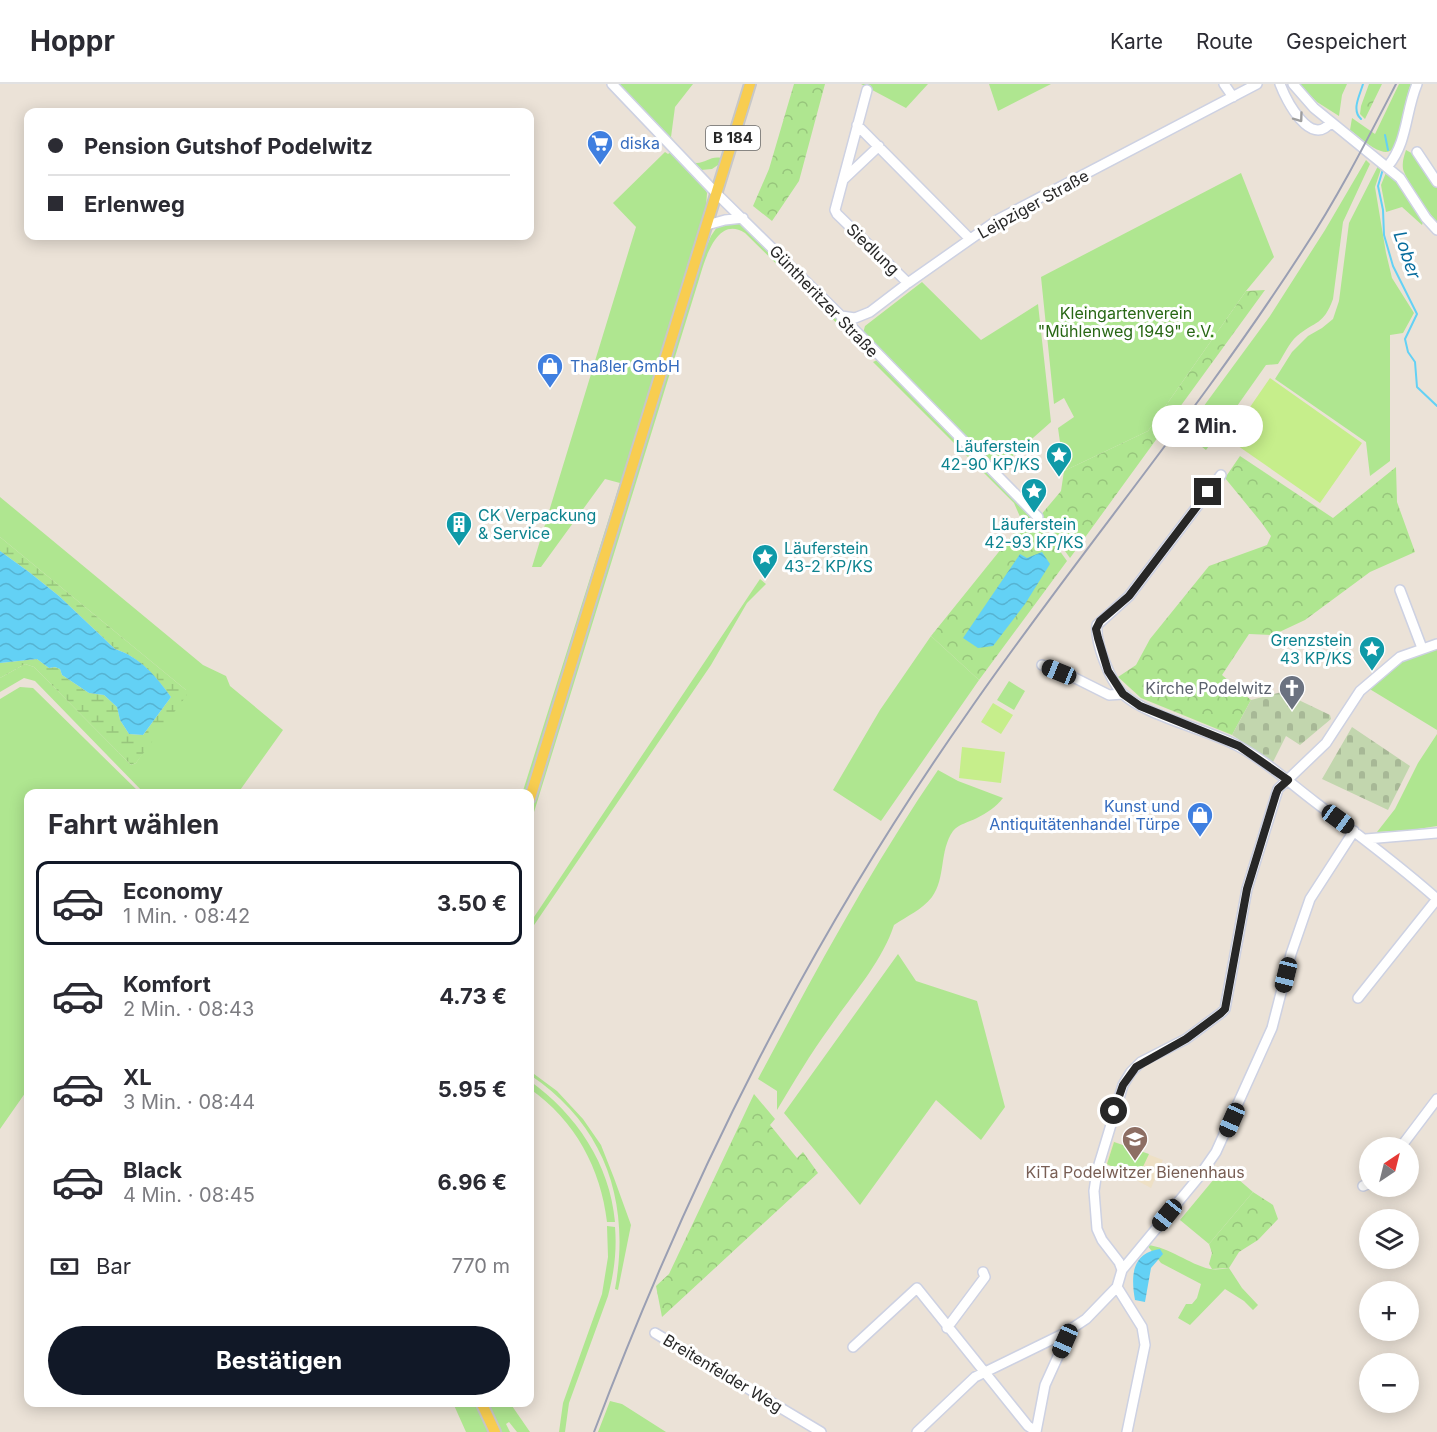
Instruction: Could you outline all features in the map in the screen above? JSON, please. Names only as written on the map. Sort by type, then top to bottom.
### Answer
[{"type":"main road","name":"B 184","points":[[533,789],[750,84]]},
{"type":"main road","points":[[483,1407],[495,1432]]},
{"type":"street","name":"Güntheritzer Straße","points":[[612,84],[1038,517]]},
{"type":"street","points":[[1224,84],[1233,97]]},
{"type":"street","name":"Leipziger Straße","points":[[841,316],[855,318],[863,316],[970,239],[1013,212],[1257,84]]},
{"type":"street","points":[[1280,84],[1285,96],[1305,126],[1324,128],[1331,122]]},
{"type":"street","points":[[1293,84],[1314,108],[1400,178],[1426,218],[1437,230]]},
{"type":"street","points":[[1388,166],[1399,152],[1409,107],[1417,84]]},
{"type":"street","name":"Siedlung","points":[[867,90],[834,207],[837,214],[908,283]]},
{"type":"street","points":[[857,125],[970,239]]},
{"type":"street","points":[[842,181],[879,146]]},
{"type":"street","points":[[1417,152],[1437,182]]},
{"type":"street","points":[[707,225],[743,218]]},
{"type":"street","points":[[1221,475],[1129,596],[1097,625],[1098,638],[1108,671],[1123,694],[1140,706],[1239,746],[1366,839],[1437,899],[1358,998]]},
{"type":"street","points":[[1400,590],[1422,648]]},
{"type":"street","points":[[1122,1270],[1096,1229],[1094,1191],[1095,1177],[1120,1091],[1126,1078],[1136,1067],[1186,1039],[1225,1009],[1247,889],[1278,789],[1326,743],[1360,691],[1393,662],[1422,648],[1437,644]]},
{"type":"street","points":[[1042,665],[1109,695],[1123,694]]},
{"type":"street","points":[[917,1432],[982,1372],[1065,1333],[1086,1318],[1117,1287],[1122,1270],[1216,1152],[1272,1028],[1294,945],[1310,899],[1354,831]]},
{"type":"street","points":[[1366,839],[1437,833]]},
{"type":"street","points":[[1408,1137],[1437,1099]]},
{"type":"street","points":[[947,1328],[985,1277],[983,1272]]},
{"type":"street","points":[[1117,1287],[1142,1327],[1145,1345],[1127,1432]]},
{"type":"street","points":[[853,1347],[917,1288],[982,1372],[1028,1426],[1036,1432],[1045,1385],[1065,1341],[1065,1333]]},
{"type":"street","name":"Breitenfelder Weg","points":[[656,1333],[821,1432]]},
{"type":"shaded area","name":"KiTa Podelwitzer Bienenhaus","points":[[1113,1141],[1163,1160],[1151,1188],[1106,1164]]},
{"type":"green space","points":[[619,84],[693,84],[675,107],[671,137],[692,162]]},
{"type":"green space","points":[[794,84],[825,84],[799,181],[772,221],[753,206],[769,169]]},
{"type":"green space","points":[[861,84],[928,84],[906,108]]},
{"type":"green space","points":[[989,84],[1051,84],[998,111]]},
{"type":"green space","points":[[1299,84],[1347,84],[1342,95],[1339,116],[1317,102]]},
{"type":"green space","points":[[1369,84],[1382,84],[1365,119],[1360,114]]},
{"type":"green space","points":[[1399,84],[1411,84],[1396,144],[1391,150],[1383,152],[1350,130],[1352,118],[1375,134]]},
{"type":"green space","points":[[1406,150],[1415,155],[1437,188],[1437,222],[1405,174],[1403,164]]},
{"type":"green space","points":[[665,152],[668,154],[671,152],[704,186],[707,193],[706,208],[528,789],[524,789],[620,483],[605,479],[541,567],[532,567],[636,227],[613,203]]},
{"type":"green space","points":[[717,157],[721,158],[718,165],[712,169],[701,170],[692,162],[700,163]]},
{"type":"green space","points":[[1366,160],[1370,164],[1343,222],[1333,299],[1326,314],[1294,339],[1278,364],[1266,365],[1206,450],[1184,433],[1270,316]]},
{"type":"green space","points":[[1378,166],[1381,169],[1375,187],[1392,278],[1414,313],[1403,333],[1390,335],[1390,461],[1370,476],[1366,442],[1275,379],[1292,352],[1308,336],[1333,319],[1339,301],[1349,223]]},
{"type":"green space","points":[[1387,170],[1403,188],[1423,222],[1422,225],[1402,207],[1386,212],[1381,185]]},
{"type":"green space","name":"Kleingartenverein \"Mühlenweg 1949\" e.V.","points":[[1241,173],[1274,257],[1246,291],[1148,431],[1064,471],[1058,428],[1074,417],[1064,398],[1054,404],[1041,277]]},
{"type":"green space","points":[[739,222],[872,353],[869,360],[867,353],[745,233],[734,229],[725,230],[718,236],[702,269],[534,812],[534,798],[699,264],[717,227]]},
{"type":"green space","points":[[922,282],[981,340],[1038,304],[1051,422],[998,469],[863,333],[865,326]]},
{"type":"green space","points":[[1265,290],[1070,558],[1040,516],[1061,491],[1064,471],[1148,431],[1246,291]]},
{"type":"green space","points":[[877,360],[1036,518],[1021,519],[1014,503],[873,362]]},
{"type":"green space","points":[[1270,378],[1362,443],[1320,503],[1228,439]]},
{"type":"green space","points":[[1240,456],[1333,518],[1396,467],[1397,502],[1415,552],[1370,572],[1305,620],[1273,635],[1249,634],[1222,675],[1251,700],[1232,735],[1141,698],[1118,677],[1136,665],[1150,639],[1209,566],[1267,545],[1271,536],[1225,478]]},
{"type":"green space","points":[[0,497],[203,665],[226,676],[230,686],[283,730],[241,789],[140,789],[35,681],[24,678],[0,692],[0,678],[25,664],[34,667],[131,765],[136,763],[186,690],[0,537]]},
{"type":"green space","points":[[1036,518],[1067,561],[979,680],[931,636],[1018,528],[1021,519]]},
{"type":"green space","points":[[0,537],[186,690],[187,695],[136,763],[131,765],[34,667],[25,664],[0,678],[0,663],[37,659],[49,668],[60,669],[62,675],[89,693],[104,695],[117,707],[120,720],[129,734],[143,735],[171,697],[140,662],[115,649],[59,596],[0,551]]},
{"type":"green space","points":[[760,579],[766,584],[747,603],[711,665],[534,925],[534,917]]},
{"type":"green space","points":[[931,636],[979,680],[881,821],[833,790],[880,710]]},
{"type":"green space","points":[[1437,647],[1437,730],[1368,688],[1403,659]]},
{"type":"green space","points":[[1009,681],[1025,691],[1014,710],[997,700]]},
{"type":"green space","points":[[20,687],[33,688],[136,789],[24,789],[24,1095],[0,1129],[0,699]]},
{"type":"green space","points":[[1282,692],[1330,715],[1331,719],[1300,745],[1286,736],[1273,762],[1232,735],[1251,700]]},
{"type":"green space","points":[[993,703],[1013,715],[1001,734],[981,722]]},
{"type":"green space","points":[[1352,727],[1410,766],[1388,810],[1322,779]]},
{"type":"green space","points":[[1437,734],[1437,826],[1377,832],[1395,809],[1418,763]]},
{"type":"green space","points":[[962,747],[1005,752],[1001,783],[959,778]]},
{"type":"green space","points":[[938,770],[958,781],[1003,798],[988,812],[953,831],[946,847],[939,881],[932,897],[919,909],[894,925],[889,939],[866,978],[816,1047],[777,1110],[777,1091],[758,1079],[866,883]]},
{"type":"green space","points":[[898,954],[916,981],[977,1001],[1005,1107],[981,1140],[936,1100],[860,1205],[784,1113]]},
{"type":"green space","points":[[534,1074],[557,1091],[583,1119],[601,1145],[631,1225],[618,1290],[615,1289],[619,1257],[619,1226],[615,1196],[607,1168],[594,1142],[577,1117],[556,1095],[534,1078]]},
{"type":"green space","points":[[534,1084],[562,1109],[588,1142],[606,1180],[615,1222],[607,1222],[599,1183],[583,1147],[573,1131],[546,1101],[534,1092]]},
{"type":"green space","points":[[754,1094],[775,1119],[770,1125],[797,1158],[803,1152],[818,1173],[662,1317],[656,1286],[669,1274]]},
{"type":"green space","points":[[1114,1142],[1149,1154],[1141,1171],[1136,1169],[1132,1177],[1107,1164]]},
{"type":"green space","points":[[1224,1167],[1253,1192],[1209,1244],[1180,1220]]},
{"type":"green space","points":[[1253,1192],[1273,1205],[1278,1219],[1258,1240],[1239,1252],[1229,1268],[1212,1269],[1209,1264],[1212,1253],[1209,1244]]},
{"type":"green space","points":[[607,1226],[615,1227],[616,1236],[608,1296],[569,1403],[565,1432],[559,1432],[563,1403],[602,1294],[608,1257]]},
{"type":"green space","points":[[1147,1245],[1163,1249],[1210,1269],[1229,1268],[1242,1288],[1258,1305],[1253,1310],[1244,1301],[1225,1289],[1190,1325],[1178,1318],[1186,1304],[1192,1304],[1197,1298],[1201,1284],[1161,1263]]},
{"type":"green space","points":[[610,1401],[622,1404],[666,1432],[598,1432]]},
{"type":"green space","points":[[455,1407],[477,1407],[489,1432],[466,1432]]},
{"type":"green space","points":[[487,1407],[513,1407],[530,1432],[517,1432],[509,1422],[506,1424],[510,1432],[499,1432]]},
{"type":"water","points":[[0,551],[59,596],[115,649],[140,662],[165,689],[171,697],[143,735],[129,734],[120,720],[117,707],[104,695],[89,693],[62,675],[60,669],[49,668],[37,659],[0,663]]},
{"type":"water","points":[[1042,552],[1050,564],[1025,604],[993,646],[978,648],[963,638],[1020,554],[1027,558]]},
{"type":"water","points":[[1160,1249],[1163,1254],[1151,1268],[1145,1302],[1135,1300],[1133,1283],[1135,1267],[1143,1255]]},
{"type":"waterway","name":"Lober","points":[[1361,119],[1356,107],[1363,84]]},
{"type":"waterway","name":"Lober","points":[[1385,135],[1388,150]]},
{"type":"waterway","name":"Lober","points":[[1383,169],[1378,186],[1383,210],[1384,235],[1393,266],[1417,314],[1405,339],[1408,352],[1415,362],[1417,387],[1437,406]]},
{"type":"railway","points":[[594,1432],[632,1336],[714,1150],[806,970],[857,883],[911,796],[1010,653],[1181,425],[1264,309],[1328,210],[1396,84]]},
{"type":"place","name":"diska","points":[[600,166]]},
{"type":"place","name":"Thaßler GmbH","points":[[550,389]]},
{"type":"place","name":"Läuferstein 42-90 KP/KS","points":[[1059,478]]},
{"type":"place","name":"Läuferstein 42-93 KP/KS","points":[[1034,514]]},
{"type":"place","name":"CK Verpackung & Service","points":[[459,547]]},
{"type":"place","name":"Läuferstein 43-2 KP/KS","points":[[765,580]]},
{"type":"place","name":"Grenzstein 43 KP/KS","points":[[1372,672]]},
{"type":"place","name":"Kirche Podelwitz","points":[[1292,711]]},
{"type":"place","name":"Kunst und Antiquitätenhandel Türpe","points":[[1200,838]]},
{"type":"place","name":"KiTa Podelwitzer Bienenhaus","points":[[1135,1162]]},
{"type":"route","points":[[1114,1111],[1126,1078],[1141,1062],[1186,1039],[1225,1009],[1247,889],[1276,794],[1288,780],[1239,746],[1140,706],[1123,694],[1108,671],[1098,638],[1096,629],[1100,621],[1129,596],[1208,492]]}]
